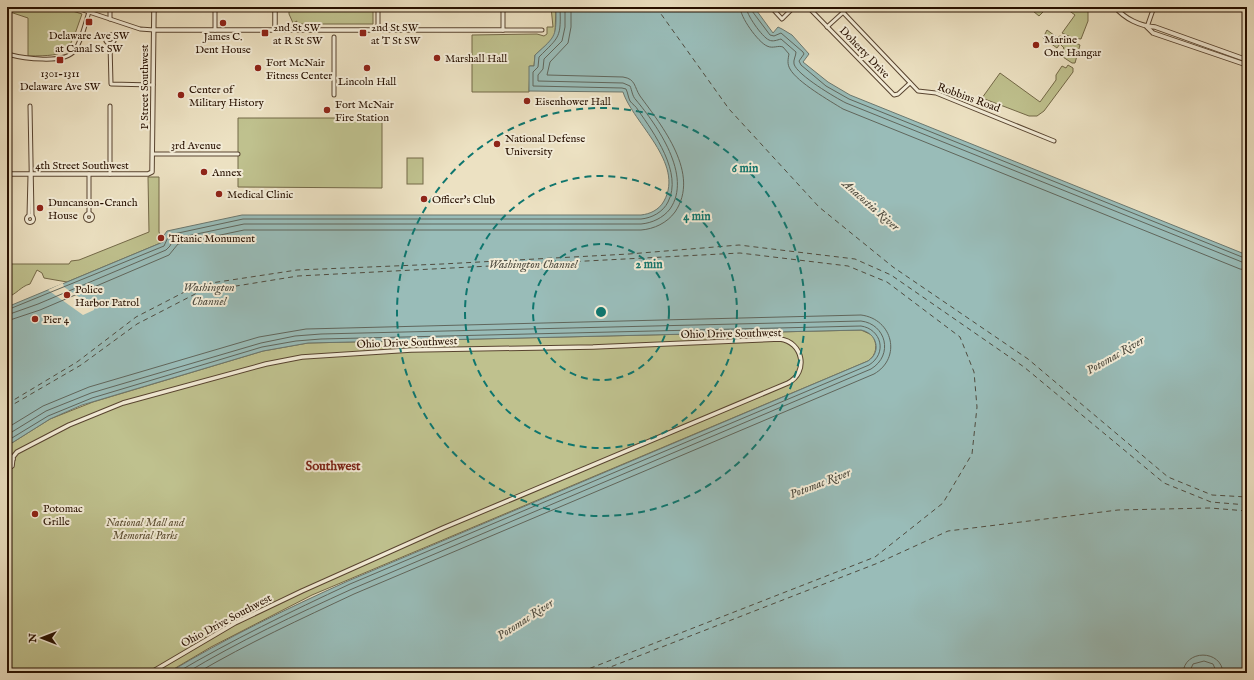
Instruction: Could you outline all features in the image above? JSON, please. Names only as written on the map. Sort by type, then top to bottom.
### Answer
[{"type":"street","points":[[74,7],[140,29],[154,30],[542,30]]},
{"type":"street","points":[[110,7],[110,19]]},
{"type":"street","name":"P Street Southwest","points":[[153,168],[154,7]]},
{"type":"street","points":[[215,7],[215,30]]},
{"type":"street","points":[[275,7],[275,30]]},
{"type":"street","points":[[378,7],[378,30]]},
{"type":"street","points":[[503,7],[503,30]]},
{"type":"street","points":[[771,7],[782,19],[794,7]]},
{"type":"street","name":"Doherty Drive","points":[[808,7],[894,95],[910,83]]},
{"type":"street","name":"Robbins Road","points":[[838,7],[910,83],[921,92],[936,93],[1054,141]]},
{"type":"street","points":[[827,27],[849,7]]},
{"type":"street","points":[[1115,7],[1129,19],[1147,27],[1153,33],[1247,65]]},
{"type":"street","points":[[1147,27],[1154,7]]},
{"type":"street","points":[[7,54],[26,58],[68,57],[76,48],[89,12]]},
{"type":"street","points":[[1147,27],[1155,27],[1247,60]]},
{"type":"street","points":[[334,37],[334,95]]},
{"type":"street","points":[[110,44],[110,82],[114,85],[153,85]]},
{"type":"street","points":[[30,106],[30,216]]},
{"type":"street","points":[[110,106],[110,174]]},
{"type":"street","name":"3rd Avenue","points":[[153,154],[238,154]]},
{"type":"street","name":"4th Street Southwest","points":[[7,174],[149,174],[153,168]]},
{"type":"street","points":[[89,174],[89,214]]},
{"type":"street","name":"Ohio Drive Southwest","points":[[7,469],[12,466],[15,454],[55,432],[111,407],[266,364],[308,356],[411,350],[587,347],[780,339],[792,344],[798,350],[801,358],[801,368],[796,377],[788,383],[472,515],[308,588],[235,623],[150,673]]},
{"type":"street","name":"Ohio Drive Southwest","points":[[7,460],[13,459]]},
{"type":"green space","points":[[7,7],[60,7],[82,14],[74,37],[66,50],[53,55],[28,56],[28,18],[7,11]]},
{"type":"green space","points":[[289,7],[373,7],[373,24],[296,24],[297,21],[293,23],[289,14]]},
{"type":"green space","points":[[551,7],[556,7],[554,38],[535,55],[534,66],[530,66],[529,92],[472,92],[472,35],[537,34],[544,36],[547,34],[547,27],[553,27]]},
{"type":"green space","points":[[1028,7],[1037,7],[1043,12],[1039,16]]},
{"type":"green space","points":[[1064,7],[1088,7],[1088,21],[1081,39],[1073,38],[1062,33],[1075,15]]},
{"type":"green space","points":[[1047,30],[1062,41],[1057,48],[1043,38]]},
{"type":"green space","points":[[1060,36],[1080,45],[1075,63],[1072,63],[1063,57],[1064,54],[1061,52],[1064,48],[1061,45],[1063,41],[1058,37]]},
{"type":"green space","points":[[1068,65],[1073,68],[1073,72],[1044,111],[1037,116],[1029,116],[982,98],[1000,73],[1040,102],[1056,80],[1056,75],[1062,66],[1066,68]]},
{"type":"green space","points":[[238,118],[382,118],[382,188],[238,187]]},
{"type":"green space","points":[[407,158],[423,158],[423,184],[407,184]]},
{"type":"green space","points":[[148,177],[159,177],[159,232],[163,242],[67,282],[44,278],[42,273],[37,270],[30,284],[7,297],[7,264],[69,264],[71,261],[79,260],[149,232]]},
{"type":"green space","name":"National Mall and Memorial Parks","points":[[861,330],[872,335],[876,346],[875,353],[868,361],[312,595],[211,647],[167,673],[7,673],[7,446],[50,419],[93,402],[263,351],[308,343]]},
{"type":"water","points":[[556,7],[754,7],[773,33],[778,27],[782,29],[792,35],[809,54],[803,62],[828,82],[850,95],[1247,255],[1247,673],[1210,673],[1204,670],[1195,673],[168,673],[256,624],[348,581],[868,361],[875,353],[876,343],[874,339],[871,335],[861,330],[308,343],[263,351],[82,405],[50,419],[7,446],[7,307],[163,242],[162,238],[167,231],[242,215],[641,215],[651,213],[657,209],[664,201],[669,187],[668,172],[663,158],[628,104],[623,92],[529,91],[529,66],[534,66],[535,55],[554,35],[556,24]]},
{"type":"pier","points":[[63,283],[64,287],[94,307],[94,310],[83,315],[48,290]]},
{"type":"ferry route","points":[[656,7],[729,109],[819,207],[893,267],[1028,359],[1168,477],[1212,495],[1247,497]]},
{"type":"ferry route","points":[[7,404],[77,362],[136,317],[198,285],[297,270],[629,254],[739,245],[855,259],[891,275],[1024,367],[1164,483],[1211,502],[1247,505]]},
{"type":"ferry route","points":[[7,408],[81,365],[137,324],[199,292],[298,276],[740,253],[848,266],[887,282],[960,337],[974,372],[977,407],[972,454],[943,503],[875,557],[578,673]]},
{"type":"ferry route","points":[[595,673],[878,563],[948,531],[1118,510],[1210,508],[1247,511]]},
{"type":"place","name":"Delaware Ave SW at Canal St SW","points":[[89,22]]},
{"type":"place","name":"James C. Dent House","points":[[223,23]]},
{"type":"place","name":"2nd St SW at R St SW","points":[[265,33]]},
{"type":"place","name":"2nd St SW at T St SW","points":[[363,33]]},
{"type":"place","name":"Marine One Hangar","points":[[1036,45]]},
{"type":"place","name":"Marshall Hall","points":[[437,58]]},
{"type":"place","name":"1301-1311 Delaware Ave SW","points":[[60,60]]},
{"type":"place","name":"Fort McNair Fitness Center","points":[[258,68]]},
{"type":"place","name":"Lincoln Hall","points":[[367,68]]},
{"type":"place","name":"Center of Military History","points":[[181,95]]},
{"type":"place","name":"Eisenhower Hall","points":[[527,101]]},
{"type":"place","name":"Fort McNair Fire Station","points":[[327,110]]},
{"type":"place","name":"National Defense University","points":[[497,144]]},
{"type":"place","name":"Annex","points":[[204,172]]},
{"type":"place","name":"Medical Clinic","points":[[219,194]]},
{"type":"place","name":"Officer's Club","points":[[424,199]]},
{"type":"place","name":"Duncanson-Cranch House","points":[[40,208]]},
{"type":"place","name":"Titanic Monument","points":[[161,238]]},
{"type":"place","name":"Police Harbor Patrol","points":[[67,295]]},
{"type":"place","name":"Pier 4","points":[[35,319]]},
{"type":"place","name":"Potomac Grille","points":[[35,514]]},
{"type":"district","name":"Southwest","points":[[333,465]]},
{"type":"water label","name":"Anacostia River","points":[[871,205]]},
{"type":"water label","name":"Washington Channel","points":[[533,264]]},
{"type":"water label","name":"Washington Channel","points":[[209,294]]},
{"type":"water label","name":"Potomac River","points":[[1115,355]]},
{"type":"water label","name":"Potomac River","points":[[820,483]]},
{"type":"water label","name":"Potomac River","points":[[525,619]]}]
